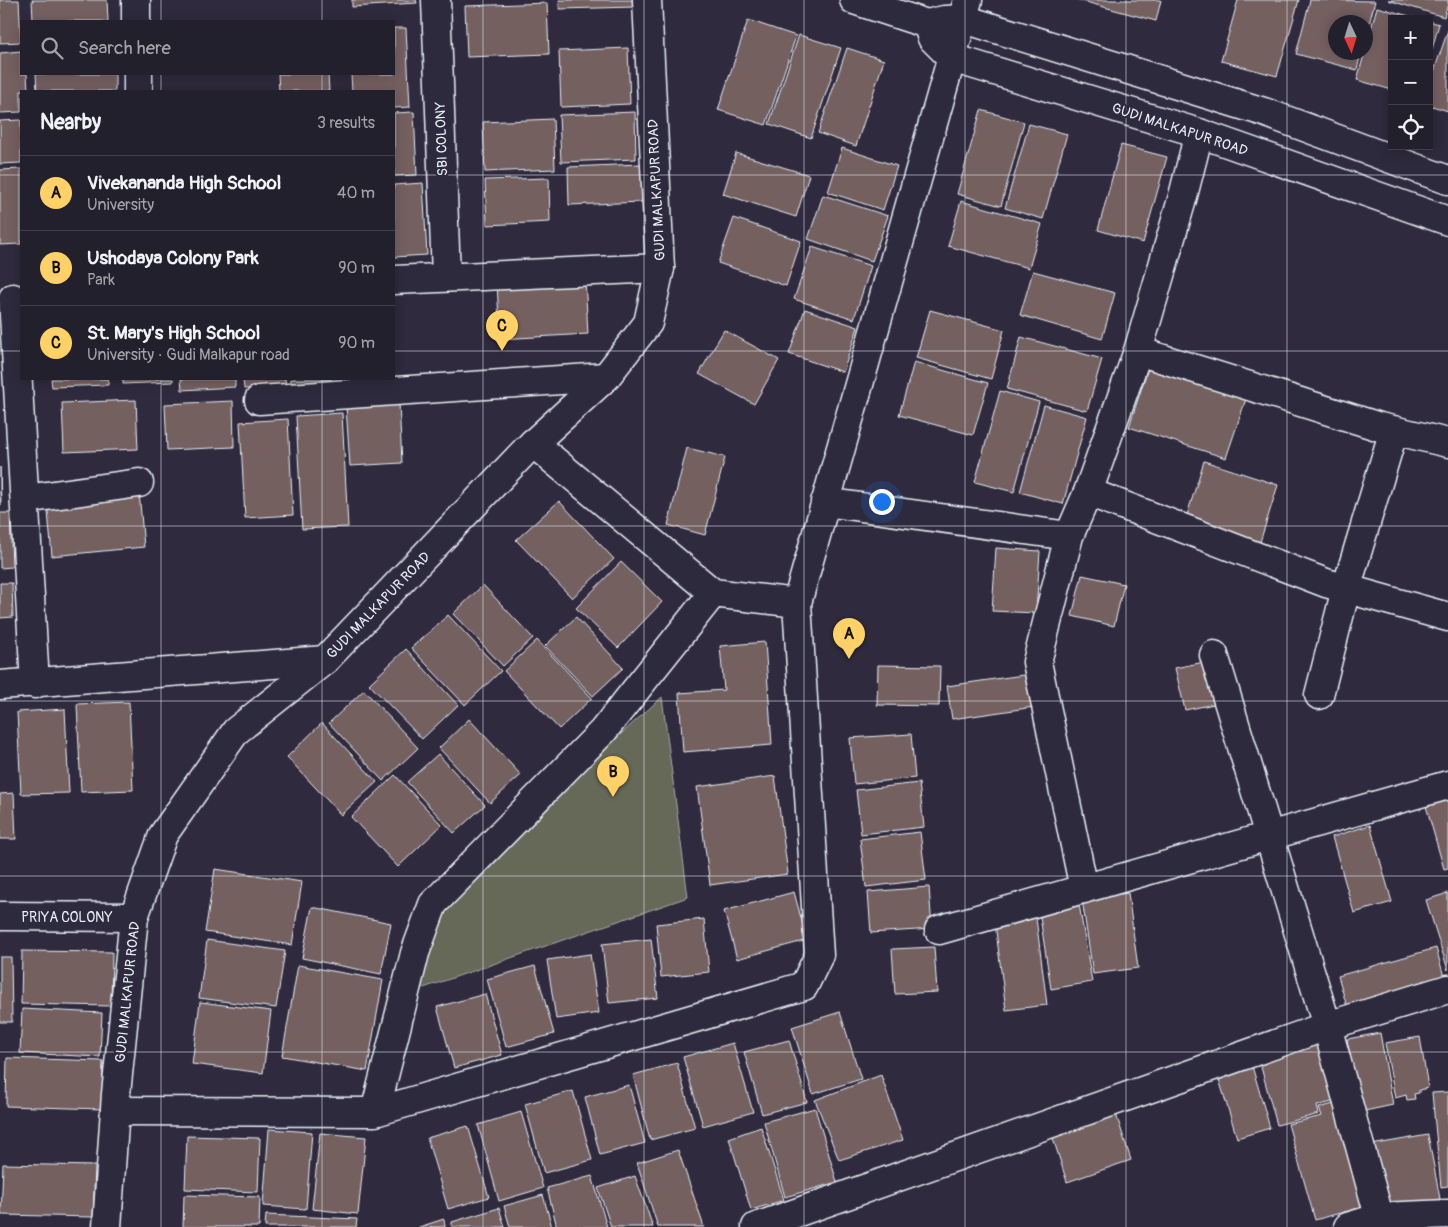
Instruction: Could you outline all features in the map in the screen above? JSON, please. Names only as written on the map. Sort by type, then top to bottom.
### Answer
[{"type":"street","points":[[136,0],[136,20]]},
{"type":"street","name":"SBI COLONY","points":[[436,0],[446,277]]},
{"type":"street","name":"GUDI MALKAPUR ROAD","points":[[107,1227],[115,1111],[134,917],[163,835],[236,731],[325,660],[533,444],[606,377],[648,323],[660,268],[648,0]]},
{"type":"street","points":[[854,0],[927,24],[966,10],[1264,112],[1448,180]]},
{"type":"street","points":[[115,1111],[375,1112],[804,986],[819,955],[797,603],[966,10]]},
{"type":"street","name":"GUDI MALKAPUR ROAD","points":[[927,24],[932,38],[952,58],[1199,133],[1448,221]]},
{"type":"street","points":[[138,75],[138,90]]},
{"type":"street","points":[[1084,889],[1037,662],[1069,536],[1088,492],[1138,351],[1183,196],[1199,133]]},
{"type":"street","points":[[395,280],[660,268]]},
{"type":"street","points":[[11,298],[35,684]]},
{"type":"street","points":[[1138,351],[1394,430],[1448,443]]},
{"type":"street","points":[[259,400],[606,377]]},
{"type":"street","points":[[1319,695],[1346,589],[1394,430]]},
{"type":"street","points":[[533,444],[713,593],[797,603]]},
{"type":"street","points":[[24,499],[139,483]]},
{"type":"street","points":[[1088,492],[1326,584],[1448,617]]},
{"type":"street","points":[[825,502],[1069,536]]},
{"type":"street","points":[[375,1112],[415,953],[433,904],[603,731],[713,593]]},
{"type":"street","points":[[1214,655],[1327,1026],[1381,1222]]},
{"type":"street","points":[[0,685],[35,684],[325,660]]},
{"type":"street","points":[[939,930],[1448,785]]},
{"type":"street","name":"PRIYA COLONY","points":[[0,916],[134,917]]},
{"type":"street","points":[[773,1225],[1327,1026],[1448,989]]},
{"type":"street","points":[[1348,1227],[1448,1214]]},
{"type":"green space","points":[[662,697],[688,897],[406,994],[431,905]]},
{"type":"building","points":[[0,0],[19,0],[20,42],[0,43]]},
{"type":"building","points":[[32,0],[107,0],[108,20],[33,20]]},
{"type":"building","points":[[352,0],[416,0],[417,3],[352,7]]},
{"type":"building","points":[[559,0],[634,0],[635,7],[560,9]]},
{"type":"building","points":[[1078,0],[1161,0],[1156,21]]},
{"type":"building","points":[[1238,0],[1299,0],[1277,76],[1221,61]]},
{"type":"building","points":[[1310,0],[1375,1],[1371,15],[1328,15],[1328,60],[1359,60],[1357,70],[1296,54]]},
{"type":"building","points":[[1388,0],[1448,0],[1448,3],[1444,17]]},
{"type":"building","points":[[547,3],[549,54],[467,57],[465,6]]},
{"type":"building","points":[[1377,7],[1406,15],[1388,15],[1388,89],[1357,80],[1362,60],[1373,60],[1373,22]]},
{"type":"building","points":[[748,20],[796,36],[766,125],[718,110]]},
{"type":"building","points":[[1433,22],[1439,24],[1433,46]]},
{"type":"building","points":[[395,28],[406,28],[410,107],[395,108],[395,90],[352,90],[351,75],[395,75]]},
{"type":"building","points":[[1448,30],[1448,111],[1433,106],[1433,74]]},
{"type":"building","points":[[799,35],[841,48],[811,138],[769,124]]},
{"type":"building","points":[[628,48],[630,104],[561,107],[559,51]]},
{"type":"building","points":[[847,48],[884,60],[856,146],[818,133]]},
{"type":"building","points":[[20,51],[20,75],[27,75],[28,90],[20,90],[20,112],[0,113],[0,53]]},
{"type":"building","points":[[36,75],[115,75],[115,90],[37,90]]},
{"type":"building","points":[[278,75],[328,75],[329,90],[279,90]]},
{"type":"building","points":[[981,110],[1024,122],[1001,206],[957,194]]},
{"type":"building","points":[[414,112],[417,175],[395,176],[395,113]]},
{"type":"building","points":[[635,112],[636,159],[561,162],[559,115]]},
{"type":"building","points":[[553,119],[555,169],[485,172],[483,122]]},
{"type":"building","points":[[20,120],[20,163],[0,164],[0,121]]},
{"type":"building","points":[[1029,124],[1067,134],[1043,219],[1005,208]]},
{"type":"building","points":[[1121,145],[1167,157],[1143,243],[1098,230]]},
{"type":"building","points":[[842,148],[897,166],[883,210],[828,192]]},
{"type":"building","points":[[736,153],[809,175],[796,217],[723,194]]},
{"type":"building","points":[[641,164],[642,202],[569,205],[568,167]]},
{"type":"building","points":[[20,169],[20,244],[0,245],[0,170]]},
{"type":"building","points":[[549,178],[550,222],[487,225],[485,180]]},
{"type":"building","points":[[423,183],[427,255],[395,257],[395,185]]},
{"type":"building","points":[[823,195],[888,216],[872,261],[808,239]]},
{"type":"building","points":[[961,201],[1042,224],[1029,268],[948,246]]},
{"type":"building","points":[[734,218],[801,241],[786,286],[718,263]]},
{"type":"building","points":[[812,247],[871,266],[854,319],[794,299]]},
{"type":"building","points":[[1033,271],[1115,293],[1102,339],[1020,315]]},
{"type":"building","points":[[585,278],[588,334],[500,339],[497,283]]},
{"type":"building","points":[[805,309],[858,327],[843,372],[789,354]]},
{"type":"building","points":[[930,310],[1004,330],[991,379],[916,358]]},
{"type":"building","points":[[724,330],[779,360],[754,404],[699,374]]},
{"type":"building","points":[[1021,337],[1102,359],[1087,411],[1007,389]]},
{"type":"building","points":[[914,362],[988,383],[973,435],[899,415]]},
{"type":"building","points":[[1149,365],[1247,396],[1226,458],[1129,427]]},
{"type":"building","points":[[51,380],[108,380],[108,385],[52,387]]},
{"type":"building","points":[[123,380],[173,380],[173,382],[123,384]]},
{"type":"building","points":[[181,380],[235,380],[235,387],[182,390]]},
{"type":"building","points":[[243,380],[285,380],[286,387],[244,389]]},
{"type":"building","points":[[291,380],[331,380],[332,386],[291,388]]},
{"type":"building","points":[[1000,391],[1039,402],[1014,492],[975,482]]},
{"type":"building","points":[[136,400],[138,449],[64,452],[62,403]]},
{"type":"building","points":[[233,401],[234,447],[167,450],[165,404]]},
{"type":"building","points":[[399,403],[402,463],[350,466],[346,407]]},
{"type":"building","points":[[1044,405],[1087,417],[1063,504],[1020,492]]},
{"type":"building","points":[[342,413],[348,527],[302,529],[296,416]]},
{"type":"building","points":[[288,419],[293,515],[245,518],[240,422]]},
{"type":"building","points":[[687,448],[725,457],[705,535],[668,525]]},
{"type":"building","points":[[1204,461],[1278,485],[1260,542],[1186,518]]},
{"type":"building","points":[[0,467],[1,505],[0,505]]},
{"type":"building","points":[[139,492],[144,547],[52,556],[47,501]]},
{"type":"building","points":[[559,501],[614,559],[572,598],[516,540]]},
{"type":"building","points":[[0,513],[10,513],[12,567],[0,568]]},
{"type":"building","points":[[996,548],[1040,551],[1036,613],[992,611]]},
{"type":"building","points":[[621,562],[662,602],[618,648],[576,608]]},
{"type":"building","points":[[1082,575],[1124,584],[1114,626],[1072,616]]},
{"type":"building","points":[[0,583],[12,583],[13,617],[0,618]]},
{"type":"building","points":[[483,585],[533,638],[503,666],[453,614]]},
{"type":"building","points":[[448,615],[501,671],[465,705],[411,648]]},
{"type":"building","points":[[576,617],[623,668],[593,696],[545,646]]},
{"type":"building","points":[[537,640],[592,698],[559,729],[504,671]]},
{"type":"building","points":[[765,642],[772,745],[683,752],[679,693],[724,690],[720,646]]},
{"type":"building","points":[[406,649],[458,705],[422,739],[369,684]]},
{"type":"building","points":[[1209,661],[1219,703],[1185,710],[1175,668]]},
{"type":"building","points":[[878,665],[940,666],[939,706],[877,705]]},
{"type":"building","points":[[1037,673],[1041,706],[952,719],[947,686]]},
{"type":"building","points":[[364,690],[418,748],[383,781],[329,723]]},
{"type":"building","points":[[129,702],[133,790],[81,792],[77,704]]},
{"type":"building","points":[[65,709],[69,793],[21,794],[17,712]]},
{"type":"building","points":[[469,719],[521,775],[490,803],[439,748]]},
{"type":"building","points":[[322,723],[377,782],[341,815],[287,757]]},
{"type":"building","points":[[911,734],[915,778],[854,784],[850,738]]},
{"type":"building","points":[[438,754],[485,805],[454,833],[407,782]]},
{"type":"building","points":[[395,775],[442,825],[398,867],[351,817]]},
{"type":"building","points":[[775,776],[788,874],[710,885],[697,787]]},
{"type":"building","points":[[919,783],[924,827],[861,834],[856,790]]},
{"type":"building","points":[[14,793],[16,839],[0,839],[0,794]]},
{"type":"building","points":[[1448,800],[1448,868],[1444,869],[1426,806]]},
{"type":"building","points":[[1370,825],[1392,902],[1354,913],[1332,837]]},
{"type":"building","points":[[920,832],[926,880],[866,887],[860,839]]},
{"type":"building","points":[[215,869],[302,882],[292,945],[205,932]]},
{"type":"building","points":[[929,887],[932,929],[871,933],[868,892]]},
{"type":"building","points":[[794,892],[807,940],[737,959],[724,911]]},
{"type":"building","points":[[1128,893],[1138,968],[1093,974],[1082,899]]},
{"type":"building","points":[[1448,893],[1448,970],[1426,900]]},
{"type":"building","points":[[1079,904],[1092,982],[1051,989],[1039,910]]},
{"type":"building","points":[[312,907],[391,923],[381,974],[302,958]]},
{"type":"building","points":[[1036,918],[1047,1005],[1006,1010],[995,923]]},
{"type":"building","points":[[704,919],[709,972],[661,977],[656,924]]},
{"type":"building","points":[[651,939],[658,998],[609,1003],[602,944]]},
{"type":"building","points":[[207,940],[285,951],[276,1008],[199,998]]},
{"type":"building","points":[[934,947],[937,992],[895,994],[892,949]]},
{"type":"building","points":[[1436,948],[1446,984],[1348,1010],[1338,976]]},
{"type":"building","points":[[22,951],[112,952],[111,1006],[21,1004]]},
{"type":"building","points":[[590,954],[599,1013],[556,1019],[547,960]]},
{"type":"building","points":[[0,957],[11,957],[12,1022],[0,1022]]},
{"type":"building","points":[[298,965],[383,980],[367,1071],[282,1056]]},
{"type":"building","points":[[535,966],[554,1034],[506,1047],[487,979]]},
{"type":"building","points":[[485,994],[502,1055],[454,1068],[437,1007]]},
{"type":"building","points":[[200,1002],[271,1011],[263,1073],[192,1064]]},
{"type":"building","points":[[22,1009],[102,1013],[100,1057],[20,1053]]},
{"type":"building","points":[[840,1012],[861,1079],[813,1094],[792,1027]]},
{"type":"building","points":[[1380,1033],[1393,1105],[1360,1112],[1347,1039]]},
{"type":"building","points":[[1420,1037],[1428,1088],[1419,1090],[1419,1093],[1414,1094],[1415,1099],[1407,1100],[1406,1095],[1395,1098],[1385,1043]]},
{"type":"building","points":[[789,1040],[807,1102],[762,1114],[744,1052]]},
{"type":"building","points":[[1323,1042],[1339,1100],[1317,1106],[1319,1114],[1277,1125],[1259,1060]]},
{"type":"building","points":[[733,1043],[753,1112],[703,1126],[683,1057]]},
{"type":"building","points":[[7,1058],[103,1061],[102,1109],[6,1106]]},
{"type":"building","points":[[677,1063],[695,1128],[650,1140],[633,1075]]},
{"type":"building","points":[[1252,1066],[1270,1128],[1237,1138],[1218,1076]]},
{"type":"building","points":[[881,1075],[903,1140],[839,1160],[815,1100]]},
{"type":"building","points":[[629,1085],[645,1143],[600,1155],[585,1097]]},
{"type":"building","points":[[573,1091],[592,1160],[544,1173],[525,1104]]},
{"type":"building","points":[[1448,1092],[1448,1186],[1441,1187],[1432,1093]]},
{"type":"building","points":[[1340,1102],[1369,1205],[1315,1220],[1288,1124],[1322,1116],[1319,1108]]},
{"type":"building","points":[[815,1108],[837,1182],[785,1197],[764,1122]]},
{"type":"building","points":[[521,1112],[543,1188],[499,1201],[478,1125]]},
{"type":"building","points":[[1116,1114],[1131,1160],[1067,1182],[1052,1135]]},
{"type":"building","points":[[468,1126],[489,1197],[448,1209],[427,1138]]},
{"type":"building","points":[[761,1127],[784,1200],[751,1210],[729,1138]]},
{"type":"building","points":[[269,1129],[312,1132],[306,1209],[263,1206]]},
{"type":"building","points":[[320,1133],[366,1137],[358,1214],[312,1209]]},
{"type":"building","points":[[1428,1135],[1440,1199],[1382,1209],[1371,1145]]},
{"type":"building","points":[[187,1136],[260,1138],[258,1192],[185,1189]]},
{"type":"building","points":[[678,1150],[704,1227],[658,1227],[637,1163]]},
{"type":"building","points":[[3,1164],[95,1166],[93,1217],[1,1215]]},
{"type":"building","points":[[592,1176],[607,1227],[557,1227],[547,1188]]},
{"type":"building","points":[[635,1176],[653,1227],[611,1227],[598,1188]]},
{"type":"building","points":[[184,1195],[260,1197],[259,1227],[183,1227]]},
{"type":"building","points":[[543,1195],[552,1227],[510,1227],[504,1206]]},
{"type":"building","points":[[499,1208],[505,1227],[452,1227],[452,1222]]},
{"type":"building","points":[[266,1215],[357,1219],[356,1227],[265,1227]]},
{"type":"building","points":[[444,1219],[445,1227],[419,1227]]},
{"type":"place","name":"St. Mary's High School","points":[[502,351]]},
{"type":"place","name":"Vivekananda High School","points":[[849,659]]},
{"type":"place","name":"Ushodaya Colony Park","points":[[613,797]]}]
